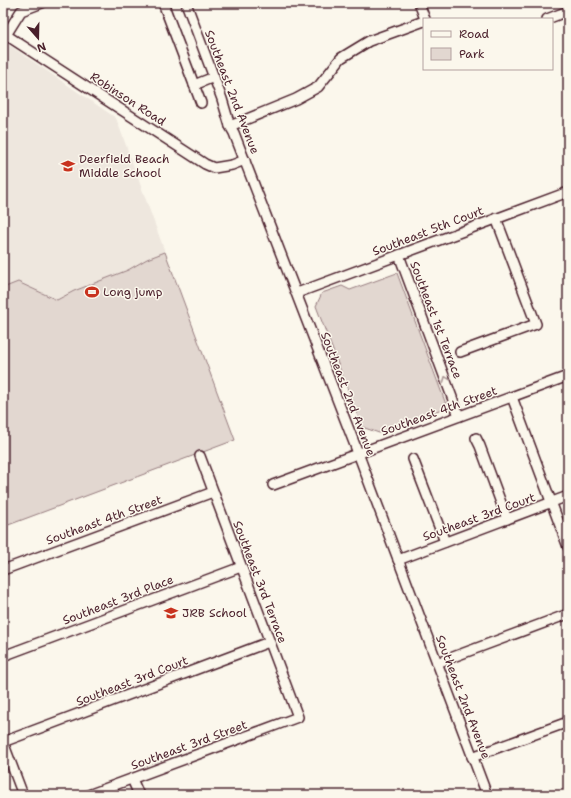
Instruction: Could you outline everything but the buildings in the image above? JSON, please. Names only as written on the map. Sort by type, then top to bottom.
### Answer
[{"type":"street","points":[[5,34],[21,11],[42,3]]},
{"type":"street","points":[[163,3],[201,103]]},
{"type":"street","name":"Southeast 2nd Avenue","points":[[186,3],[214,77],[230,126],[245,160],[358,453],[487,795]]},
{"type":"street","points":[[419,3],[423,18]]},
{"type":"street","points":[[549,18],[568,11]]},
{"type":"street","points":[[230,126],[296,99],[318,87],[341,58],[368,41],[423,20]]},
{"type":"street","name":"Robinson Road","points":[[5,34],[205,164],[214,168],[232,165],[245,160]]},
{"type":"street","points":[[194,85],[214,77]]},
{"type":"street","name":"Southeast 5th Court","points":[[296,293],[568,192]]},
{"type":"street","points":[[460,352],[536,324],[496,218]]},
{"type":"street","name":"Southeast 1st Terrace","points":[[399,255],[460,416]]},
{"type":"street","name":"Southeast 4th Street","points":[[273,484],[568,376]]},
{"type":"street","points":[[512,397],[568,547]]},
{"type":"street","points":[[476,438],[507,519]]},
{"type":"street","name":"Southeast 3rd Terrace","points":[[200,456],[298,717]]},
{"type":"street","points":[[413,459],[445,542]]},
{"type":"street","name":"Southeast 4th Street","points":[[3,570],[213,492]]},
{"type":"street","name":"Southeast 3rd Court","points":[[398,560],[568,496]]},
{"type":"street","name":"Southeast 3rd Place","points":[[3,656],[241,567]]},
{"type":"street","points":[[437,663],[568,614]]},
{"type":"street","name":"Southeast 3rd Court","points":[[3,742],[270,642]]},
{"type":"street","name":"Southeast 3rd Street","points":[[88,795],[298,717]]},
{"type":"street","points":[[472,757],[568,722]]},
{"type":"street","points":[[3,742],[23,795]]},
{"type":"street","points":[[132,779],[138,795]]},
{"type":"shaded area","name":"Deerfield Beach Middle School","points":[[3,41],[116,118],[165,252],[147,259],[128,270],[74,291],[57,300],[18,282],[3,288]]},
{"type":"green space","points":[[165,252],[235,440],[3,527],[3,288],[18,282],[57,300],[74,291],[128,270],[147,259]]},
{"type":"green space","points":[[397,273],[447,407],[379,433],[362,427],[316,306],[322,293],[342,286],[350,290]]},
{"type":"place","name":"Deerfield Beach Middle School","points":[[68,166]]},
{"type":"place","name":"Long jump","points":[[92,292]]},
{"type":"place","name":"JRB School","points":[[171,613]]}]
